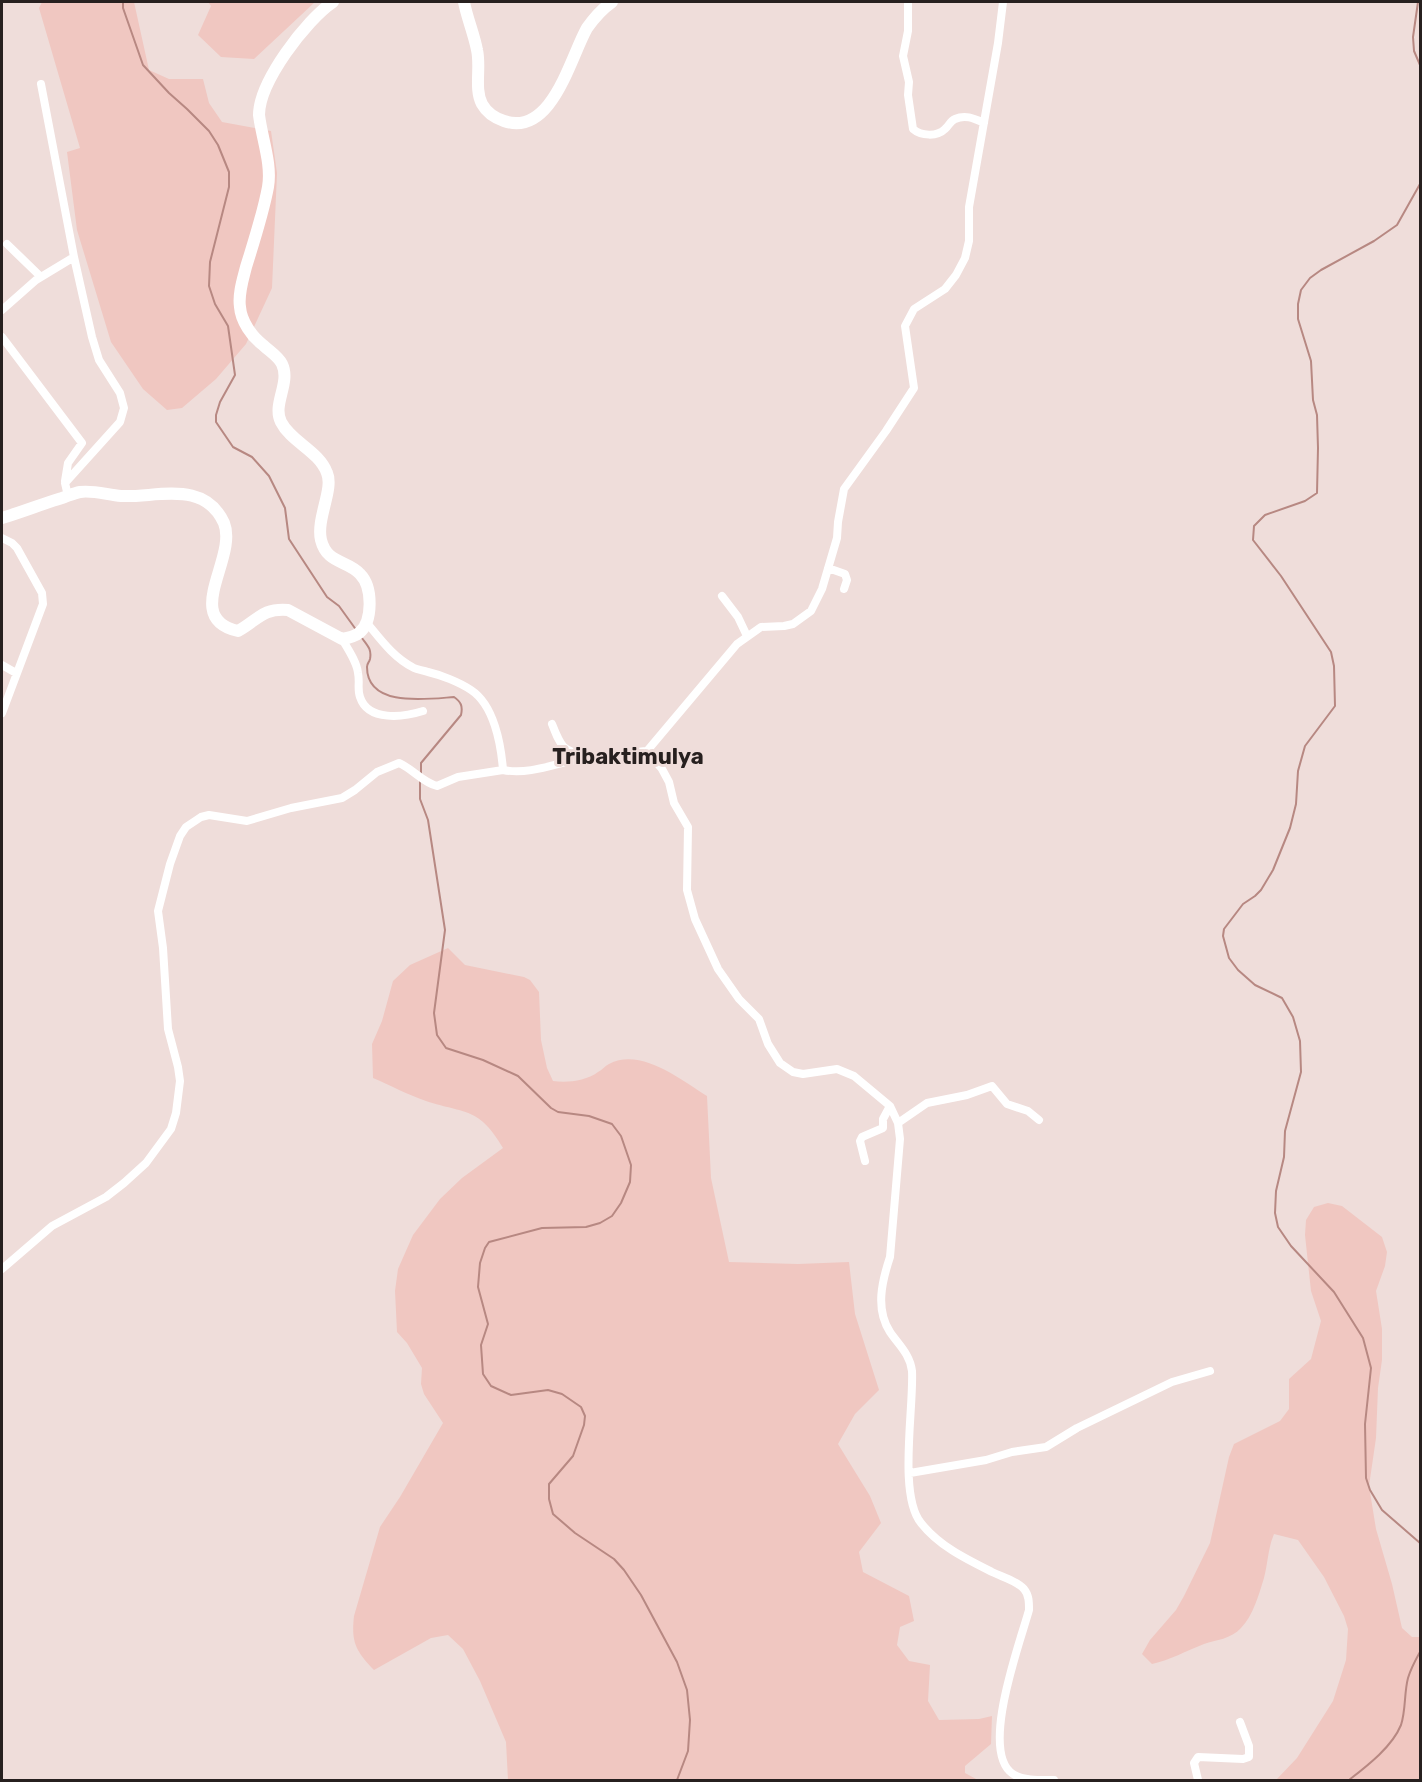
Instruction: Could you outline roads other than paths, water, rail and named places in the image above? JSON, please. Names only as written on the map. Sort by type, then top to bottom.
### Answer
[{"type":"main road","points":[[2,518],[80,492],[122,496],[185,493],[199,499],[218,514],[225,529],[226,543],[223,561],[211,602],[219,623],[238,631],[267,611],[288,610],[342,639],[358,634],[367,623],[369,610],[365,582],[359,573],[334,560],[323,547],[320,523],[328,483],[327,473],[321,463],[282,424],[279,411],[284,380],[282,364],[252,334],[242,317],[240,306],[243,276],[268,186],[268,167],[259,107],[270,78],[305,28],[317,13],[333,2]]},
{"type":"main road","points":[[464,2],[477,50],[482,104],[494,116],[515,124],[532,119],[551,101],[588,27],[612,2]]},
{"type":"street","points":[[909,2],[908,32],[903,56],[909,82],[908,95],[913,129],[919,133],[937,134],[954,119],[966,117],[984,123]]},
{"type":"street","points":[[2,1269],[52,1226],[106,1197],[124,1183],[146,1162],[171,1129],[176,1113],[180,1081],[168,1029],[163,948],[158,911],[170,864],[186,826],[209,815],[246,821],[291,808],[342,798],[377,772],[399,763],[408,767],[425,781],[437,786],[458,777],[503,770],[532,769],[589,757],[647,751],[723,658],[747,636],[761,627],[784,626],[804,617],[811,611],[819,595],[837,538],[844,489],[914,388],[905,332],[907,320],[914,309],[945,289],[956,275],[964,258],[969,241],[969,207],[1004,2]]},
{"type":"street","points":[[41,84],[74,257],[99,360],[120,393],[124,408],[123,416],[116,427],[65,483]]},
{"type":"street","points":[[7,244],[41,277]]},
{"type":"street","points":[[2,310],[41,277],[74,257]]},
{"type":"street","points":[[2,337],[82,443],[68,463],[65,483],[68,496]]},
{"type":"street","points":[[2,538],[15,545],[42,593],[43,604],[2,713]]},
{"type":"street","points":[[828,567],[845,574],[847,580],[844,589]]},
{"type":"street","points":[[722,596],[738,617],[747,636]]},
{"type":"street","points":[[367,623],[390,651],[415,668],[459,684],[479,696],[494,725],[503,770]]},
{"type":"street","points":[[342,639],[357,668],[359,695],[365,705],[378,714],[396,717],[423,711]]},
{"type":"street","points":[[2,665],[16,673]]},
{"type":"street","points":[[552,724],[562,748],[589,757]]},
{"type":"street","points":[[647,751],[662,769],[669,782],[674,803],[688,827],[687,890],[695,919],[718,969],[739,999],[759,1019],[772,1052],[780,1063],[793,1072],[803,1074],[831,1069],[845,1071],[890,1106],[898,1123],[900,1139],[890,1257],[884,1276],[880,1307],[889,1331],[900,1344],[912,1369],[910,1473],[914,1511],[918,1520],[931,1534],[958,1554],[1018,1584],[1027,1594],[1029,1610],[1002,1706],[1001,1758],[1007,1770],[1014,1775],[1023,1778],[1054,1780]]},
{"type":"street","points":[[898,1123],[927,1103],[967,1095],[992,1086],[1007,1104],[1028,1111],[1040,1120]]},
{"type":"street","points":[[865,1161],[860,1141],[862,1137],[882,1128],[883,1119],[890,1106]]},
{"type":"street","points":[[910,1473],[967,1464],[1046,1447],[1077,1428],[1172,1382],[1210,1371]]},
{"type":"street","points":[[1198,1780],[1194,1763],[1198,1757],[1243,1759],[1249,1757],[1249,1746],[1240,1722]]},
{"type":"waterway","points":[[123,2],[123,8],[143,65],[209,131],[218,145],[229,172],[229,187],[210,262],[209,286],[215,304],[228,326],[235,375],[220,402],[216,422],[233,447],[252,457],[269,476],[285,508],[289,539],[327,597],[339,606],[357,631]]},
{"type":"waterway","points":[[1418,2],[1413,37],[1414,51],[1420,65]]},
{"type":"waterway","points":[[1420,184],[1397,225],[1374,241],[1321,270],[1310,278],[1301,290],[1298,319],[1311,361],[1313,400],[1317,415],[1317,493],[1305,501],[1265,515],[1254,526],[1253,540],[1281,576],[1331,652],[1334,666],[1335,706],[1305,746],[1298,771],[1296,804],[1290,828],[1273,870],[1261,890],[1243,904],[1224,929],[1223,936],[1229,958],[1238,970],[1255,985],[1282,998],[1293,1017],[1300,1041],[1301,1072],[1285,1131],[1284,1157],[1276,1191],[1275,1213],[1278,1227],[1291,1246],[1334,1292],[1363,1338],[1371,1368],[1365,1424],[1366,1478],[1382,1510],[1420,1543]]},
{"type":"waterway","points":[[362,638],[369,647],[370,659],[367,667],[370,680],[377,689],[387,695],[400,698],[454,697],[461,704],[461,715],[421,763],[421,775]]},
{"type":"waterway","points":[[420,781],[420,799],[428,820],[445,930],[434,1013],[437,1035],[446,1048],[483,1060],[518,1076],[558,1112],[589,1116],[612,1124],[621,1136],[631,1165],[630,1182],[621,1203],[612,1216],[600,1223],[586,1227],[542,1228],[489,1242],[480,1263],[478,1287],[488,1324],[481,1345],[483,1374],[491,1386],[511,1395],[548,1390],[562,1394],[581,1407],[585,1416],[584,1425],[573,1456],[549,1484],[549,1499],[553,1514],[575,1533],[614,1559],[624,1570],[641,1595],[677,1662],[687,1690],[690,1720],[688,1751],[677,1780]]},
{"type":"waterway","points":[[1349,1780],[1378,1756],[1397,1733],[1403,1719],[1408,1678],[1420,1652]]},
{"type":"district","name":"Tribaktimulya","points":[[628,756]]}]
